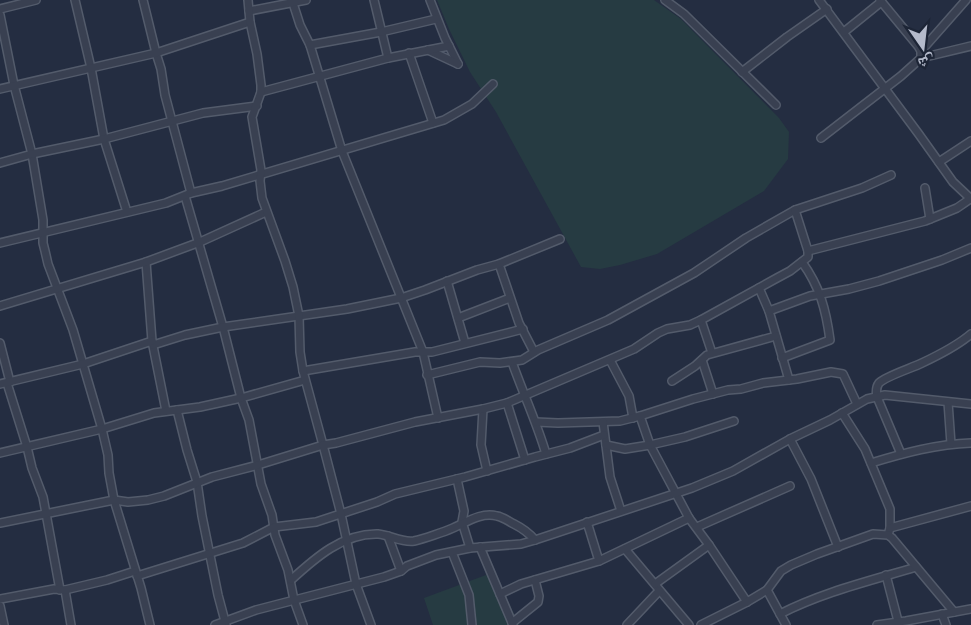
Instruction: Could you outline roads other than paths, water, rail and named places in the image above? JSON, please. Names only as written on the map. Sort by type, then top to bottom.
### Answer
[{"type":"street","points":[[0,9],[36,0]]},
{"type":"street","points":[[75,0],[104,139],[127,212]]},
{"type":"street","points":[[143,0],[200,242],[241,398],[249,420],[261,484],[303,625]]},
{"type":"street","points":[[248,0],[261,92],[252,117],[262,174],[260,188],[266,212],[285,261],[299,316],[300,352],[305,380],[341,514],[356,584],[371,625]]},
{"type":"street","points":[[249,11],[306,0]]},
{"type":"street","points":[[374,0],[388,58]]},
{"type":"street","points":[[427,50],[458,64],[436,19],[430,0]]},
{"type":"street","points":[[665,0],[684,14],[776,105]]},
{"type":"street","points":[[808,252],[930,219],[957,208],[970,199],[953,182],[819,0]]},
{"type":"street","points":[[821,138],[901,76],[966,0]]},
{"type":"street","points":[[843,32],[881,1],[918,46],[921,55]]},
{"type":"street","points":[[292,2],[310,45],[342,151],[423,352],[438,417]]},
{"type":"street","points":[[742,72],[827,9]]},
{"type":"street","points":[[0,15],[14,86],[32,154],[43,220],[45,251],[73,330],[102,429],[114,500],[150,625]]},
{"type":"street","points":[[310,45],[436,19]]},
{"type":"street","points":[[0,89],[156,53],[250,22]]},
{"type":"street","points":[[261,92],[388,58],[449,46]]},
{"type":"street","points":[[921,55],[971,46]]},
{"type":"street","points":[[409,53],[433,123]]},
{"type":"street","points":[[0,243],[166,203],[188,194],[433,123],[456,114],[472,104],[493,84]]},
{"type":"street","points":[[0,163],[203,113],[257,106]]},
{"type":"street","points":[[939,162],[971,141]]},
{"type":"street","points":[[427,375],[480,362],[522,360],[534,352],[627,310],[694,273],[746,238],[795,210],[862,188],[891,175]]},
{"type":"street","points":[[925,188],[930,219]]},
{"type":"street","points":[[0,523],[114,500],[128,502],[156,498],[197,482],[323,445],[507,403],[634,349],[658,333],[701,320],[790,271],[807,257],[808,252],[795,210]]},
{"type":"street","points":[[0,306],[146,262],[200,242],[266,212]]},
{"type":"street","points":[[6,383],[185,335],[401,298],[499,264],[560,239]]},
{"type":"street","points":[[769,311],[797,299],[879,281],[971,248]]},
{"type":"street","points":[[146,262],[152,343],[166,411]]},
{"type":"street","points":[[782,358],[830,340],[821,294],[802,262]]},
{"type":"street","points":[[499,264],[510,298],[534,352]]},
{"type":"street","points":[[447,281],[465,343]]},
{"type":"street","points":[[759,288],[769,311],[789,380]]},
{"type":"street","points":[[458,318],[510,298]]},
{"type":"street","points":[[701,320],[712,353]]},
{"type":"street","points":[[303,371],[432,352],[523,329]]},
{"type":"street","points":[[901,454],[877,397],[877,387],[881,382],[923,363],[971,334]]},
{"type":"street","points":[[672,381],[707,355],[776,336]]},
{"type":"street","points":[[0,343],[6,383],[43,498],[71,625]]},
{"type":"street","points":[[610,360],[629,396],[650,445],[689,518],[747,602]]},
{"type":"street","points":[[702,360],[713,394]]},
{"type":"street","points":[[512,362],[546,454]]},
{"type":"street","points":[[536,422],[603,422],[637,417],[713,394],[819,374],[839,373],[844,376],[857,404]]},
{"type":"street","points":[[0,453],[166,411],[200,407],[241,398],[305,380]]},
{"type":"street","points":[[215,625],[226,623],[256,610],[400,572],[421,560],[470,548],[521,544],[536,540],[676,493],[734,471],[857,404],[877,397],[900,396],[971,404]]},
{"type":"street","points":[[948,402],[951,444]]},
{"type":"street","points":[[507,403],[525,460]]},
{"type":"street","points":[[483,409],[481,445],[487,471]]},
{"type":"street","points":[[177,410],[197,482],[218,595],[226,623]]},
{"type":"street","points":[[842,413],[865,449],[890,509],[889,532],[954,612]]},
{"type":"street","points":[[606,445],[625,449],[650,445],[685,437],[734,421]]},
{"type":"street","points":[[603,422],[612,484],[621,511]]},
{"type":"street","points":[[0,599],[35,592],[62,590],[210,553],[243,543],[274,527],[316,522],[395,494],[570,448],[604,435]]},
{"type":"street","points":[[790,439],[811,480],[837,547]]},
{"type":"street","points":[[871,463],[901,454],[951,444],[971,443]]},
{"type":"street","points":[[457,479],[464,511],[462,522],[470,548]]},
{"type":"street","points":[[697,527],[790,486]]},
{"type":"street","points":[[700,625],[767,590],[781,571],[791,565],[873,534],[889,532],[971,506]]},
{"type":"street","points":[[291,580],[318,555],[347,539],[370,534],[388,536],[407,542],[417,541],[462,522],[484,516],[496,516],[524,529],[536,540]]},
{"type":"street","points":[[500,594],[521,584],[599,561],[689,518]]},
{"type":"street","points":[[587,522],[599,561]]},
{"type":"street","points":[[388,536],[400,572]]},
{"type":"street","points":[[627,625],[657,588],[709,545]]},
{"type":"street","points":[[480,547],[513,624],[538,602],[539,596],[535,580]]},
{"type":"street","points":[[625,549],[689,625]]},
{"type":"street","points":[[452,552],[469,594],[472,625]]},
{"type":"street","points":[[780,614],[826,594],[916,567]]},
{"type":"street","points":[[886,576],[899,624]]},
{"type":"street","points":[[767,590],[786,625]]},
{"type":"street","points":[[0,606],[4,625]]},
{"type":"street","points":[[877,625],[899,624],[971,609]]},
{"type":"street","points":[[942,614],[946,625]]}]
